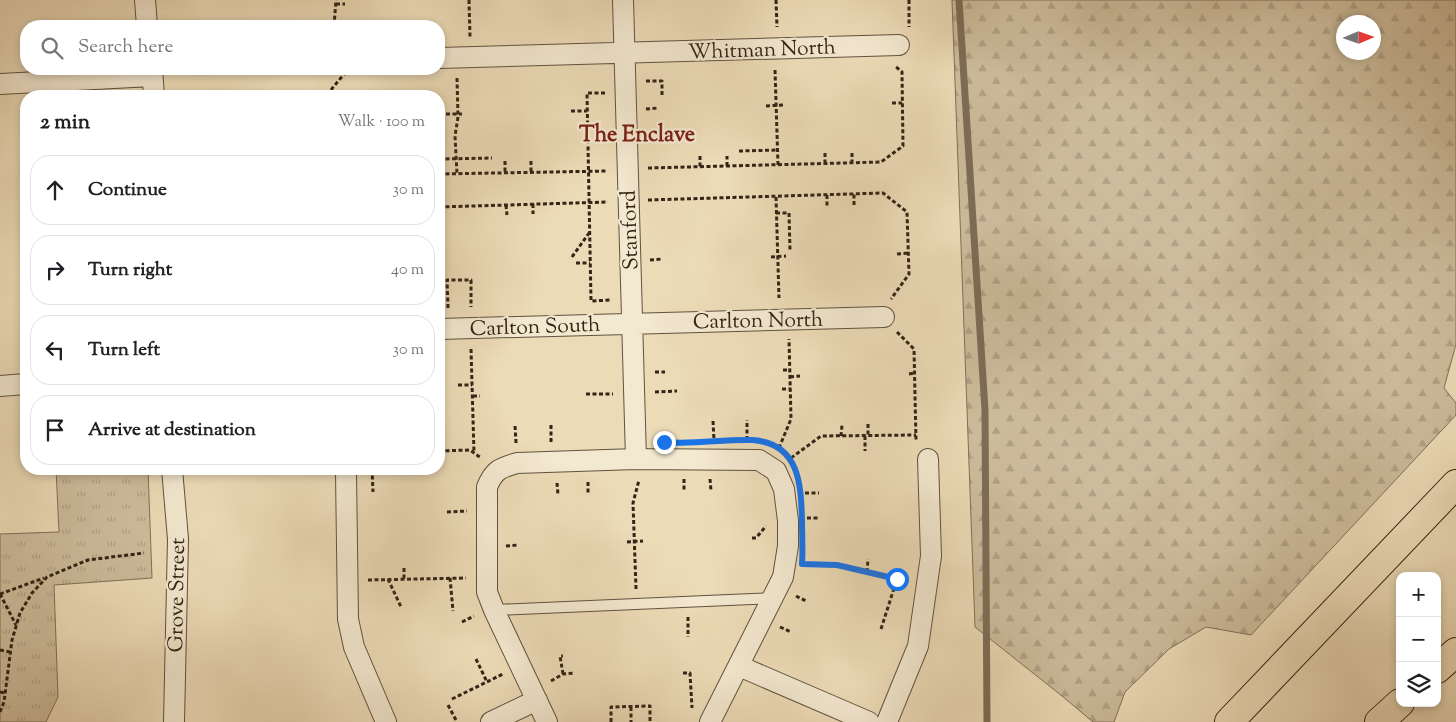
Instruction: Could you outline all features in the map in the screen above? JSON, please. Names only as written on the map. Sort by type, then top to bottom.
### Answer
[{"type":"highway","points":[[1230,722],[1456,484]]},
{"type":"highway","points":[[1441,665],[1456,652]]},
{"type":"highway","points":[[1379,722],[1396,707]]},
{"type":"street","points":[[145,0],[147,20]]},
{"type":"street","name":"Stanford","points":[[623,0],[638,467]]},
{"type":"street","name":"Whitman North","points":[[445,58],[624,52],[893,53]]},
{"type":"street","points":[[0,84],[114,75]]},
{"type":"street","points":[[152,75],[154,90]]},
{"type":"street","name":"Carlton North","points":[[632,324],[889,315]]},
{"type":"street","name":"Carlton South","points":[[445,321],[632,324]]},
{"type":"street","points":[[0,386],[20,384]]},
{"type":"street","points":[[547,722],[484,610],[487,592],[487,487],[492,476],[501,468],[517,463],[638,467],[759,460],[776,471],[784,489],[788,521],[788,546],[782,598],[739,666],[710,722]]},
{"type":"street","points":[[887,722],[918,646],[931,556],[928,460]]},
{"type":"street","name":"Grove Street","points":[[173,475],[178,539],[174,722]]},
{"type":"street","points":[[346,475],[348,619],[354,647],[386,722]]},
{"type":"street","points":[[739,666],[869,722]]},
{"type":"street","points":[[492,722],[536,700]]},
{"type":"lane","points":[[484,610],[782,598]]},
{"type":"path","points":[[469,0],[470,40],[477,40]]},
{"type":"path","points":[[776,0],[777,34]]},
{"type":"path","points":[[334,20],[336,2],[345,4]]},
{"type":"path","points":[[642,168],[881,162],[903,146],[902,72],[893,53]]},
{"type":"path","points":[[775,68],[778,165]]},
{"type":"path","points":[[454,72],[458,84],[460,114],[455,136],[457,174]]},
{"type":"path","points":[[331,90],[343,75]]},
{"type":"path","points":[[640,82],[662,80],[662,96]]},
{"type":"path","points":[[608,93],[587,93],[590,263],[591,301],[612,300],[613,308]]},
{"type":"path","points":[[892,103],[902,103]]},
{"type":"path","points":[[766,106],[783,105]]},
{"type":"path","points":[[571,111],[587,111]]},
{"type":"path","points":[[446,114],[460,114]]},
{"type":"path","points":[[739,151],[777,150]]},
{"type":"path","points":[[825,153],[825,164]]},
{"type":"path","points":[[852,153],[852,163]]},
{"type":"path","points":[[700,156],[700,167]]},
{"type":"path","points":[[727,156],[727,166]]},
{"type":"path","points":[[445,159],[492,158]]},
{"type":"path","points":[[505,161],[505,173]]},
{"type":"path","points":[[531,161],[531,172]]},
{"type":"path","points":[[445,174],[613,171]]},
{"type":"path","points":[[643,200],[883,193],[907,212],[909,274],[889,315],[914,349],[916,443]]},
{"type":"path","points":[[854,194],[854,205]]},
{"type":"path","points":[[827,195],[827,206]]},
{"type":"path","points":[[776,196],[779,305]]},
{"type":"path","points":[[445,206],[614,201]]},
{"type":"path","points":[[506,204],[507,215]]},
{"type":"path","points":[[533,204],[534,214]]},
{"type":"path","points":[[776,213],[789,213],[790,250]]},
{"type":"path","points":[[572,257],[590,232]]},
{"type":"path","points":[[897,254],[908,253]]},
{"type":"path","points":[[771,257],[786,256]]},
{"type":"path","points":[[576,263],[590,263]]},
{"type":"path","points":[[445,300],[447,280],[471,280],[471,314]]},
{"type":"path","points":[[774,446],[779,450],[791,418],[789,337]]},
{"type":"path","points":[[471,344],[474,453]]},
{"type":"path","points":[[783,370],[790,370]]},
{"type":"path","points":[[909,374],[915,374]]},
{"type":"path","points":[[790,377],[800,376]]},
{"type":"path","points":[[472,377],[479,377]]},
{"type":"path","points":[[458,385],[472,385]]},
{"type":"path","points":[[782,389],[791,389]]},
{"type":"path","points":[[647,392],[677,392]]},
{"type":"path","points":[[586,394],[616,394]]},
{"type":"path","points":[[472,396],[480,396]]},
{"type":"path","points":[[747,420],[747,440]]},
{"type":"path","points":[[713,421],[714,441]]},
{"type":"path","points":[[841,436],[842,424]]},
{"type":"path","points":[[865,450],[868,424]]},
{"type":"path","points":[[551,425],[551,445]]},
{"type":"path","points":[[514,446],[516,446],[515,426]]},
{"type":"path","points":[[794,466],[789,458],[820,436],[916,435]]},
{"type":"path","points":[[739,441],[752,440]]},
{"type":"path","points":[[705,441],[722,441]]},
{"type":"path","points":[[445,451],[470,450],[484,459]]},
{"type":"path","points":[[636,589],[633,503],[638,467]]},
{"type":"path","points":[[372,475],[373,492]]},
{"type":"path","points":[[557,477],[558,495]]},
{"type":"path","points":[[588,477],[588,494]]},
{"type":"path","points":[[801,496],[800,493],[820,493]]},
{"type":"path","points":[[446,512],[468,510],[468,520]]},
{"type":"path","points":[[752,538],[756,538],[769,521],[770,531]]},
{"type":"path","points":[[627,542],[643,541]]},
{"type":"path","points":[[16,625],[0,594],[88,560],[144,553]]},
{"type":"path","points":[[802,570],[803,559]]},
{"type":"path","points":[[867,572],[868,559]]},
{"type":"path","points":[[802,564],[837,565],[916,583]]},
{"type":"path","points":[[404,568],[404,579]]},
{"type":"path","points":[[0,712],[4,702],[10,652],[20,613],[32,593],[47,577]]},
{"type":"path","points":[[450,578],[453,611]]},
{"type":"path","points":[[362,580],[470,578],[470,584]]},
{"type":"path","points":[[388,579],[401,607]]},
{"type":"path","points":[[881,629],[897,579]]},
{"type":"path","points":[[782,598],[792,594],[806,601]]},
{"type":"path","points":[[462,622],[484,610]]},
{"type":"path","points":[[776,625],[790,632]]},
{"type":"path","points":[[0,650],[10,652]]},
{"type":"path","points":[[563,656],[560,656],[563,674]]},
{"type":"path","points":[[476,660],[487,682]]},
{"type":"path","points":[[452,699],[506,672],[509,678]]},
{"type":"path","points":[[683,673],[690,672],[692,710]]},
{"type":"path","points":[[548,682],[563,674],[575,673]]},
{"type":"path","points":[[0,692],[5,693]]},
{"type":"path","points":[[448,705],[457,722]]},
{"type":"path","points":[[611,722],[611,708],[650,706],[650,722]]},
{"type":"path","points":[[631,707],[631,722]]},
{"type":"green space","points":[[952,0],[1456,0],[1456,344],[1444,388],[1456,403],[1456,415],[1251,635],[1206,627],[1169,649],[1125,692],[1114,722],[1093,722],[975,627]]},
{"type":"green space","points":[[56,475],[148,475],[152,578],[54,585],[58,697],[46,722],[0,722],[0,534],[59,532]]},
{"type":"waterway","points":[[959,0],[985,410],[987,722]]},
{"type":"district","name":"The Enclave","points":[[637,133]]},
{"type":"route","points":[[664,442],[752,440],[774,446],[788,457],[798,474],[801,496],[802,564],[837,565],[897,579]]}]
